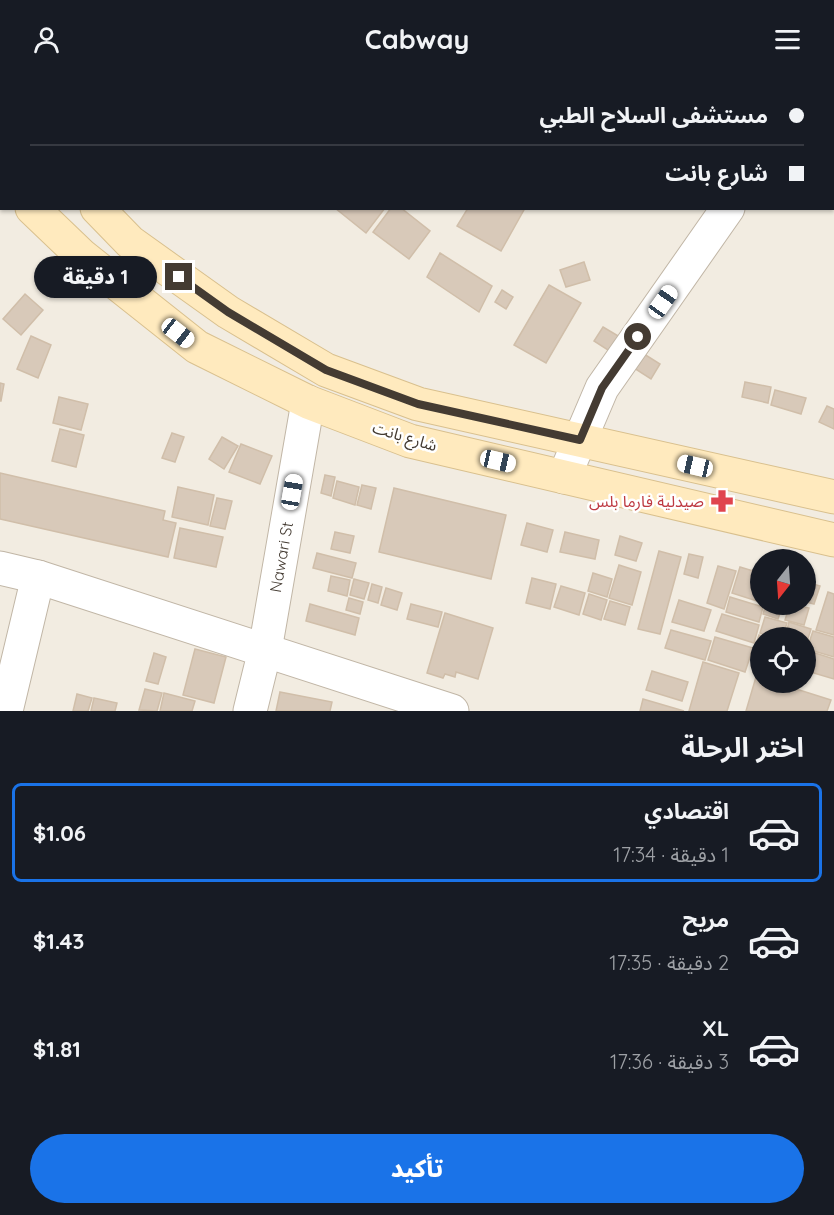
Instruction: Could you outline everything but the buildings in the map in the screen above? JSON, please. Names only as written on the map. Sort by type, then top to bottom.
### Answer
[{"type":"main road","name":"شارع بانت","points":[[35,210],[81,255],[197,347],[308,402],[410,441],[834,540]]},
{"type":"main road","name":"شارع بانت","points":[[99,210],[130,242],[219,305],[326,370],[418,404],[834,497]]},
{"type":"street","points":[[564,477],[602,388],[727,210]]},
{"type":"street","name":"Nawari St","points":[[250,711],[265,650],[308,402]]},
{"type":"street","points":[[0,568],[39,577],[452,711]]},
{"type":"street","points":[[6,711],[39,577]]},
{"type":"place","name":"صيدلية فارما بلس","points":[[722,501]]},
{"type":"route","points":[[179,277],[228,312],[326,370],[418,404],[580,440],[602,388],[638,337]]}]
